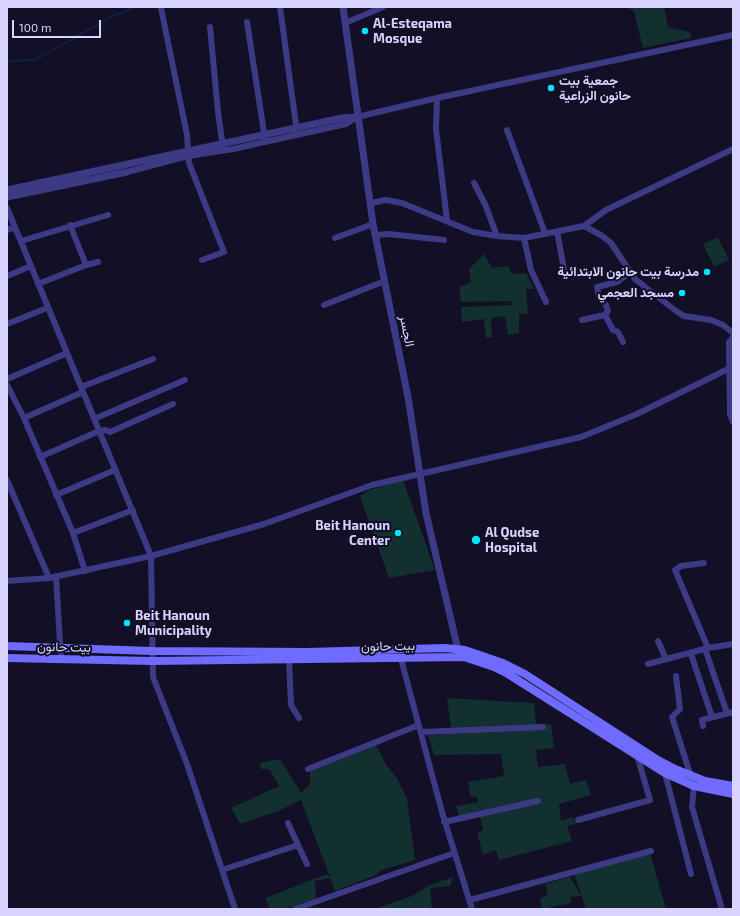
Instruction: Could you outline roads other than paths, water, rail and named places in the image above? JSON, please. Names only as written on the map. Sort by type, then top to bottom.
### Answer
[{"type":"main road","name":"بيت حانون","points":[[7,646],[152,651],[458,653],[485,656],[525,674],[658,760],[690,776],[733,786]]},
{"type":"main road","name":"بيت حانون","points":[[7,658],[153,661],[401,659],[458,653],[508,674],[665,773],[694,786],[733,794]]},
{"type":"street","points":[[280,7],[296,125],[295,131]]},
{"type":"street","name":"الجسر","points":[[343,7],[373,224],[408,397],[431,537],[448,602],[458,653]]},
{"type":"street","points":[[345,24],[383,7]]},
{"type":"street","points":[[161,8],[187,135],[188,153],[224,252],[202,260]]},
{"type":"street","points":[[247,22],[264,138]]},
{"type":"street","points":[[210,27],[223,147]]},
{"type":"street","points":[[7,190],[223,147],[295,131],[342,118],[358,117],[437,98],[733,35]]},
{"type":"street","points":[[437,98],[436,128],[447,220]]},
{"type":"street","points":[[507,130],[545,233]]},
{"type":"street","points":[[371,203],[386,200],[402,203],[447,220],[473,232],[524,238],[584,226],[606,210],[733,149]]},
{"type":"street","points":[[7,197],[127,172],[188,153]]},
{"type":"street","points":[[474,183],[485,204],[497,236]]},
{"type":"street","points":[[7,208],[47,308],[151,556],[153,677],[187,764],[235,909]]},
{"type":"street","points":[[21,241],[70,225],[108,215]]},
{"type":"street","points":[[335,238],[373,224]]},
{"type":"street","points":[[70,225],[86,265]]},
{"type":"street","points":[[584,226],[601,234],[611,243],[623,259],[630,272],[643,286],[684,316],[711,320],[724,325],[733,333]]},
{"type":"street","points":[[7,230],[15,227]]},
{"type":"street","points":[[557,231],[565,275]]},
{"type":"street","points":[[376,235],[389,234],[444,240]]},
{"type":"street","points":[[524,238],[532,270],[546,302]]},
{"type":"street","points":[[38,284],[86,265],[98,262]]},
{"type":"street","points":[[7,276],[31,266]]},
{"type":"street","points":[[582,320],[605,315],[608,311],[606,305],[599,297],[597,287],[616,282],[630,272]]},
{"type":"street","points":[[324,306],[385,280]]},
{"type":"street","points":[[7,324],[47,308]]},
{"type":"street","points":[[605,315],[613,330],[618,332],[623,342]]},
{"type":"street","points":[[733,337],[729,342],[730,414],[733,422]]},
{"type":"street","points":[[7,379],[67,353]]},
{"type":"street","points":[[24,418],[82,389],[153,359]]},
{"type":"street","points":[[7,581],[49,578],[151,556],[264,524],[372,485],[581,437],[637,414],[730,368]]},
{"type":"street","points":[[94,419],[185,380]]},
{"type":"street","points":[[7,385],[24,418],[73,533],[85,571]]},
{"type":"street","points":[[40,457],[99,431],[105,430],[110,432],[173,404]]},
{"type":"street","points":[[56,495],[115,470]]},
{"type":"street","points":[[7,480],[49,578]]},
{"type":"street","points":[[73,533],[133,510]]},
{"type":"street","points":[[703,726],[702,720],[730,712],[707,648],[675,570],[682,566],[704,563]]},
{"type":"street","points":[[56,576],[61,659]]},
{"type":"street","points":[[658,641],[666,659]]},
{"type":"street","points":[[648,664],[691,654],[707,648],[733,644]]},
{"type":"street","points":[[691,654],[712,718]]},
{"type":"street","points":[[289,659],[291,705],[299,718]]},
{"type":"street","points":[[401,659],[444,822],[472,909]]},
{"type":"street","points":[[676,676],[680,709],[672,717],[694,786],[692,807],[722,909]]},
{"type":"street","points":[[308,769],[419,725]]},
{"type":"street","points":[[421,732],[543,727]]},
{"type":"street","points":[[578,820],[650,800],[637,755]]},
{"type":"street","points":[[665,773],[691,874]]},
{"type":"street","points":[[444,822],[538,800]]},
{"type":"street","points":[[288,823],[306,864]]},
{"type":"street","points":[[222,870],[298,845]]},
{"type":"street","points":[[470,900],[651,851]]},
{"type":"street","points":[[295,909],[454,853]]},
{"type":"waterway","points":[[7,61],[35,60],[111,17],[135,7]]},
{"type":"place","name":"Al-Esteqama Mosque","points":[[365,31]]},
{"type":"place","name":"جمعية بيت حانون الزراعية","points":[[551,88]]},
{"type":"place","name":"مدرسة بيت حانون الابتدائية","points":[[707,272]]},
{"type":"place","name":"مسجد العجمي","points":[[682,293]]},
{"type":"place","name":"Beit Hanoun Center","points":[[398,533]]},
{"type":"place","name":"Al Qudse Hospital","points":[[476,540]]},
{"type":"place","name":"Beit Hanoun Municipality","points":[[127,623]]}]
